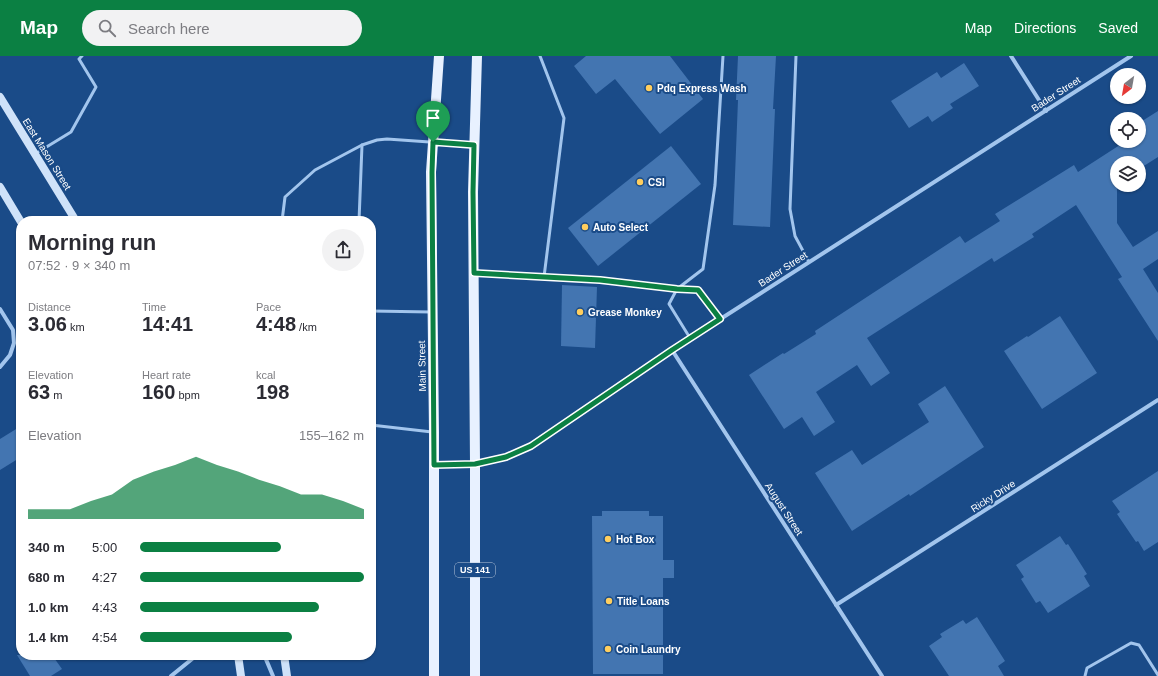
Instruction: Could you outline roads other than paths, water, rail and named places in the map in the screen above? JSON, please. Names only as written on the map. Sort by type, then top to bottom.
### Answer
[{"type":"main road","name":"Main Street","points":[[434,676],[432,172],[439,56]]},
{"type":"main road","name":"US 141","points":[[475,676],[473,192],[477,56]]},
{"type":"main road","name":"East Mason Street","points":[[0,97],[73,216]]},
{"type":"main road","points":[[0,187],[17,216]]},
{"type":"main road","points":[[239,660],[241,676]]},
{"type":"main road","points":[[285,660],[287,676]]},
{"type":"street","points":[[1011,56],[1046,110]]},
{"type":"street","name":"Bader Street","points":[[434,465],[475,464],[506,457],[531,446],[690,338],[1131,56]]},
{"type":"street","points":[[0,309],[14,330],[14,344],[10,355],[0,367]]},
{"type":"street","name":"August Street","points":[[672,350],[882,676]]},
{"type":"street","name":"Ricky Drive","points":[[836,605],[1158,400]]},
{"type":"street","points":[[171,676],[191,660]]},
{"type":"street","points":[[266,660],[274,676]]},
{"type":"lane","points":[[35,154],[71,132],[96,88],[79,58],[82,56]]},
{"type":"lane","points":[[540,56],[564,118],[544,277]]},
{"type":"lane","points":[[690,338],[669,304],[677,289],[703,269],[715,185],[723,56]]},
{"type":"lane","points":[[796,56],[790,210],[795,236],[809,262]]},
{"type":"lane","points":[[283,216],[285,197],[315,170],[362,145],[377,140],[387,139],[474,145]]},
{"type":"lane","points":[[359,216],[362,145]]},
{"type":"lane","points":[[474,273],[600,280],[698,290],[720,319]]},
{"type":"lane","points":[[376,311],[433,312]]},
{"type":"lane","points":[[376,426],[434,432]]},
{"type":"lane","points":[[1085,676],[1087,668],[1131,643],[1139,645],[1158,675]]},
{"type":"place","name":"Pdq Express Wash","points":[[649,88]]},
{"type":"place","name":"CSI","points":[[640,182]]},
{"type":"place","name":"Auto Select","points":[[585,227]]},
{"type":"place","name":"Grease Monkey","points":[[580,312]]},
{"type":"place","name":"Hot Box","points":[[608,539]]},
{"type":"place","name":"Title Loans","points":[[609,601]]},
{"type":"place","name":"Coin Laundry","points":[[608,649]]}]
